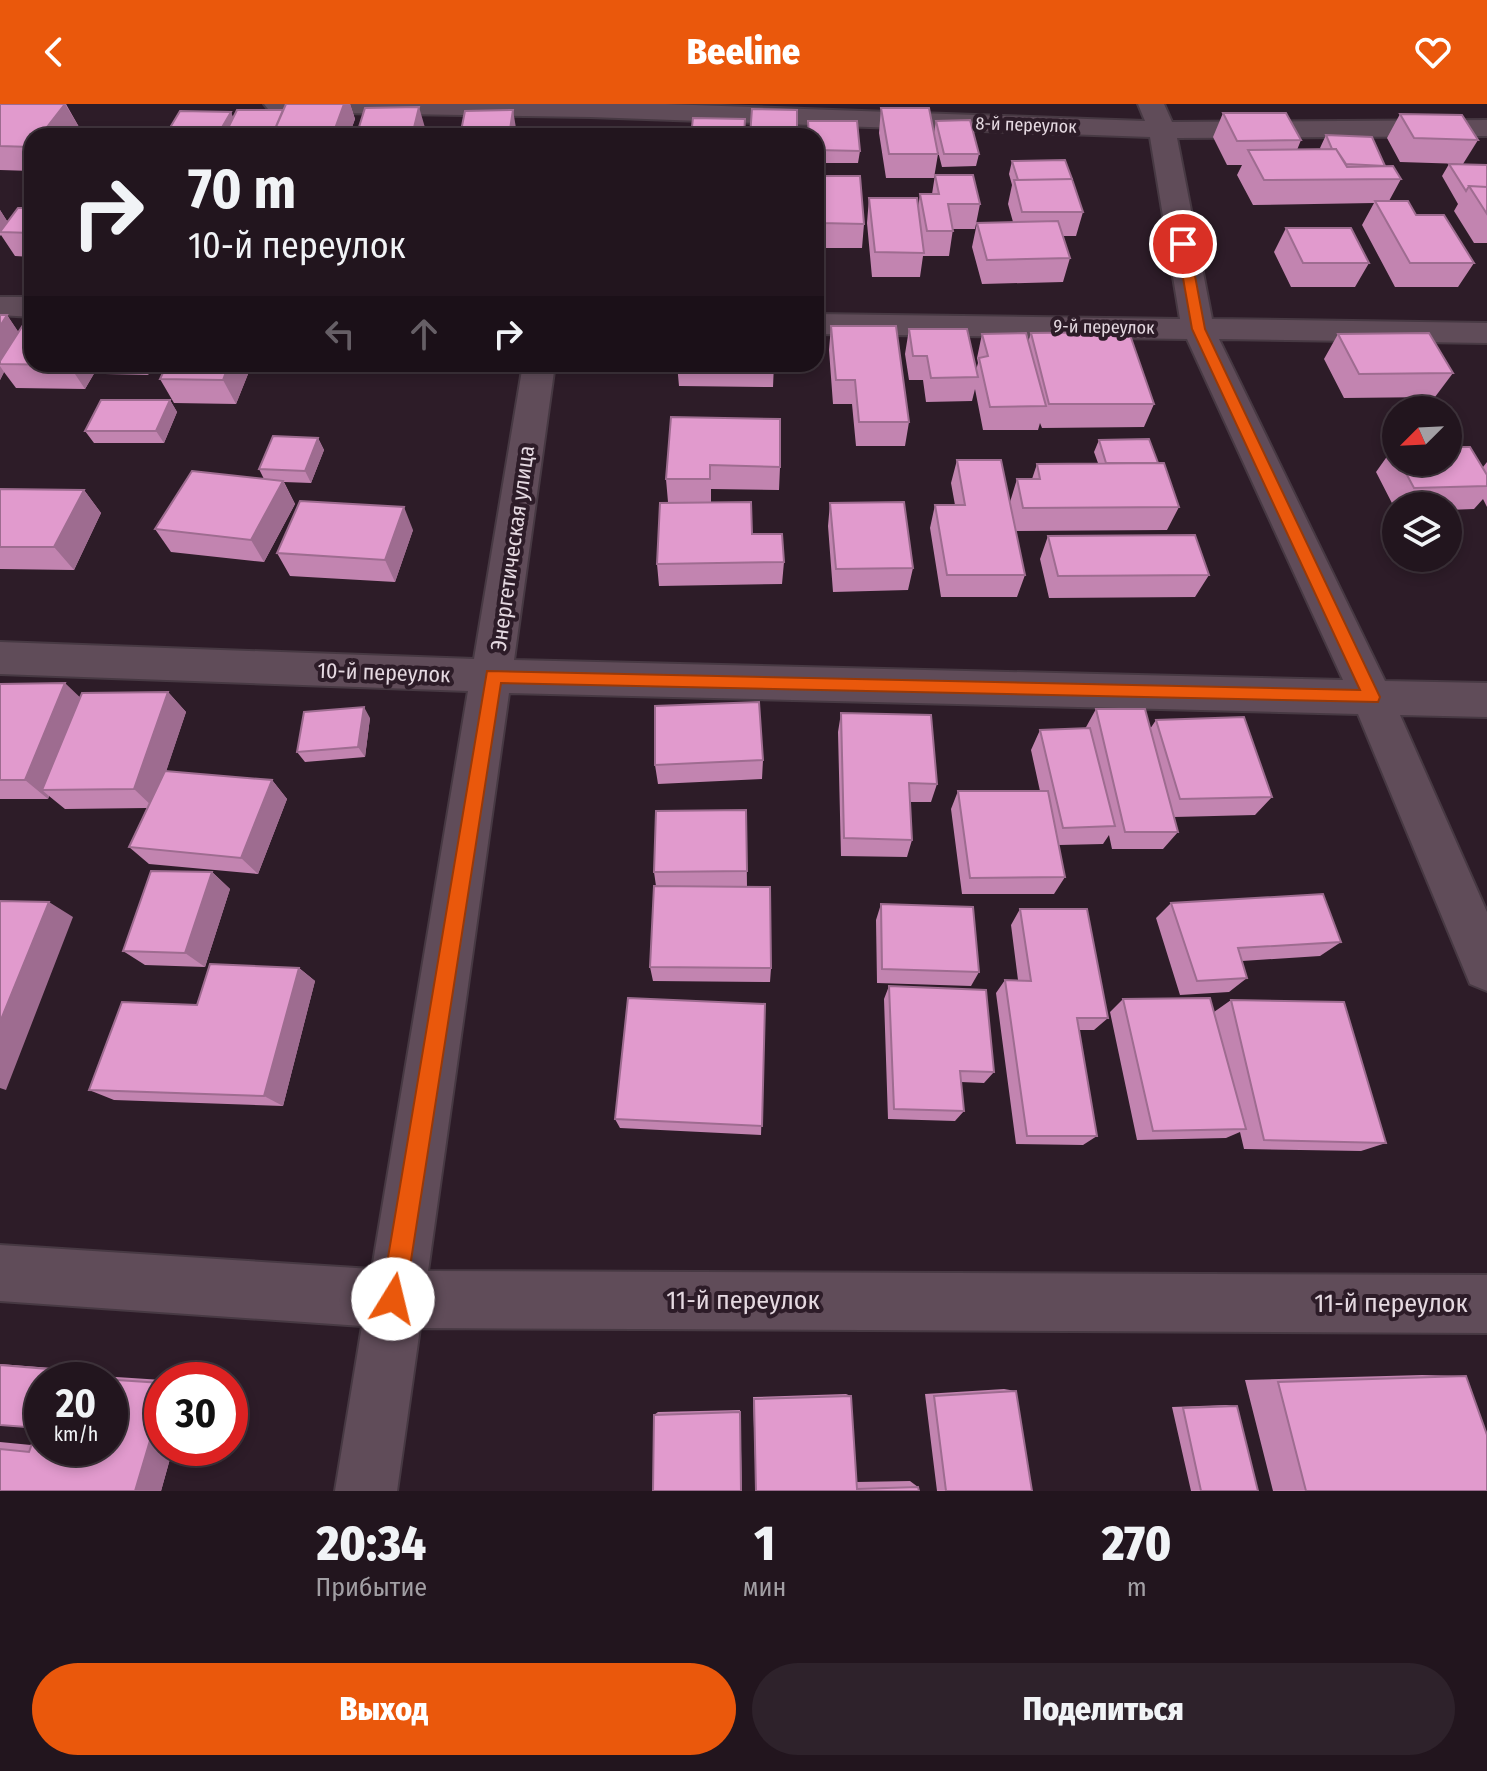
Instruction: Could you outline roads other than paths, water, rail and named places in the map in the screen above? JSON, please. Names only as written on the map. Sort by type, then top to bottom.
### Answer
[{"type":"street","name":"8-й переулок","points":[[277,104],[591,106],[1156,117],[1487,128]]},
{"type":"street","points":[[586,128],[591,106]]},
{"type":"street","points":[[1156,117],[1198,329],[1372,697],[1487,968]]},
{"type":"street","points":[[0,306],[24,307]]},
{"type":"street","name":"9-й переулок","points":[[824,324],[1487,333]]},
{"type":"street","name":"Энергетическая улица","points":[[366,1491],[393,1299],[493,676],[538,372]]},
{"type":"street","name":"10-й переулок","points":[[0,658],[493,676],[1487,700]]},
{"type":"street","name":"11-й переулок","points":[[0,1273],[393,1299],[1487,1304]]}]
